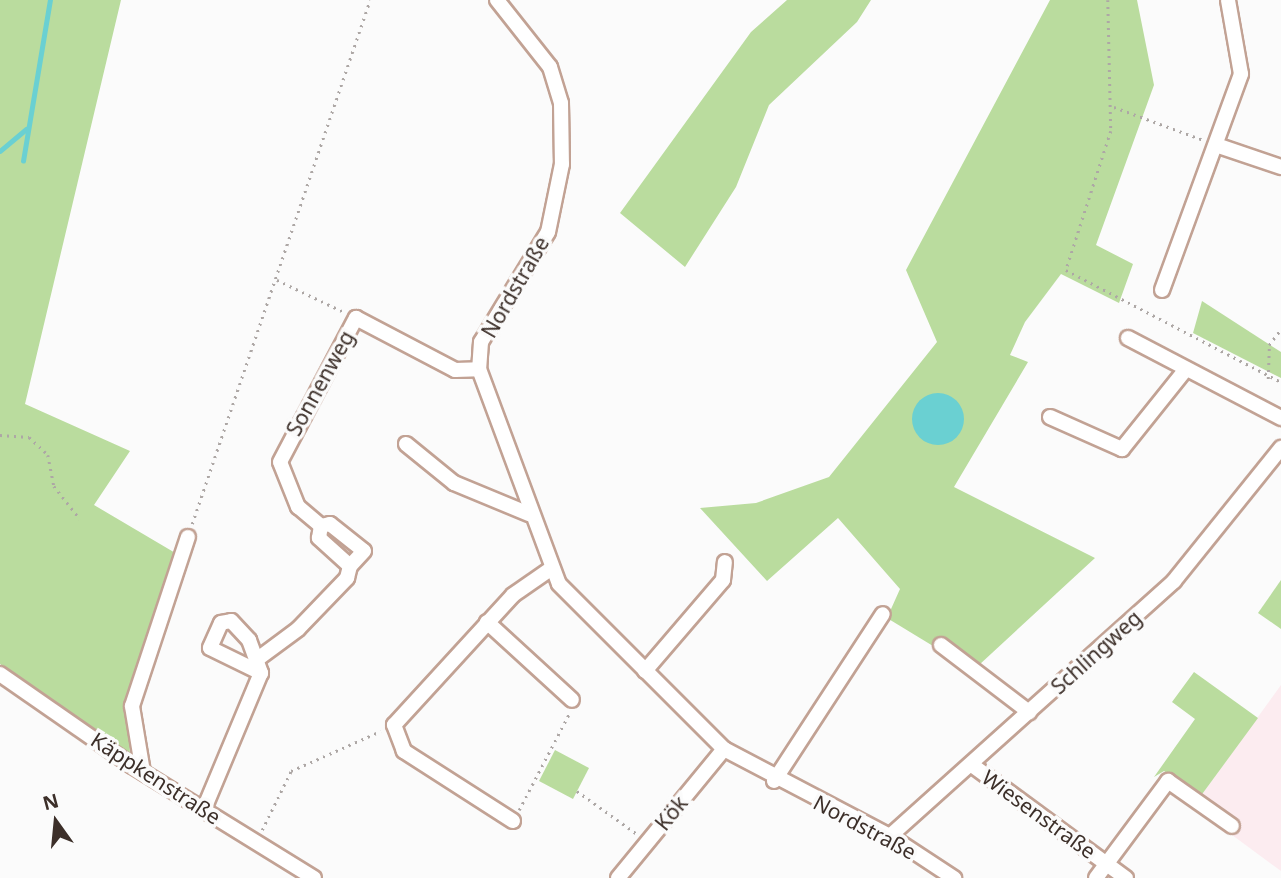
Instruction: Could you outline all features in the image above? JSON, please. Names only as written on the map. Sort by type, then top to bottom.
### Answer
[{"type":"street","name":"Nordstraße","points":[[497,0],[550,67],[563,137],[555,211],[481,342],[479,369],[529,514],[552,568],[574,603],[724,749],[774,781],[890,836],[954,878]]},
{"type":"street","points":[[1161,290],[1241,74],[1228,0]]},
{"type":"street","points":[[1216,145],[1281,167]]},
{"type":"street","name":"Sonnenweg","points":[[321,526],[298,507],[280,462],[356,318],[455,370],[479,369]]},
{"type":"street","points":[[1128,338],[1281,418]]},
{"type":"street","points":[[1050,417],[1122,449],[1186,369]]},
{"type":"street","points":[[406,444],[454,483],[529,514]]},
{"type":"street","name":"Schlingweg","points":[[890,836],[1174,581],[1281,448]]},
{"type":"street","name":"Sonnenweg","points":[[259,658],[320,606],[347,578],[350,566],[364,551],[330,524],[321,526]]},
{"type":"street","name":"Sonnenweg","points":[[321,526],[319,538],[350,566]]},
{"type":"street","points":[[143,772],[132,706],[188,537]]},
{"type":"street","points":[[645,671],[723,580],[725,562]]},
{"type":"street","points":[[513,821],[404,751],[394,725],[487,622],[552,568]]},
{"type":"street","points":[[774,781],[883,614]]},
{"type":"street","points":[[204,809],[261,673],[259,658],[231,621],[220,623],[210,648],[261,673]]},
{"type":"street","points":[[487,622],[572,700]]},
{"type":"street","points":[[941,645],[1029,712]]},
{"type":"street","name":"Käppkenstraße","points":[[0,674],[143,772],[314,878]]},
{"type":"street","name":"Kök","points":[[618,878],[724,749]]},
{"type":"street","name":"Wiesenstraße","points":[[972,765],[1126,878]]},
{"type":"street","name":"Wiesenstraße","points":[[1107,864],[1168,781],[1232,826]]},
{"type":"street","points":[[1096,878],[1107,864]]},
{"type":"path","points":[[188,537],[370,0]]},
{"type":"path","points":[[1108,0],[1113,107],[1103,163],[1066,270],[1268,379],[1281,382]]},
{"type":"path","points":[[1113,107],[1216,145]]},
{"type":"path","points":[[277,280],[356,318]]},
{"type":"path","points":[[1268,379],[1269,345],[1281,329]]},
{"type":"path","points":[[0,435],[29,437],[48,455],[54,486],[80,519]]},
{"type":"path","points":[[513,821],[572,700]]},
{"type":"path","points":[[257,842],[290,771],[394,725]]},
{"type":"path","points":[[577,791],[648,842]]},
{"type":"shaded area","points":[[1281,685],[1281,871],[1228,832],[1235,822],[1200,797]]},
{"type":"green space","points":[[0,0],[121,0],[25,404],[130,451],[94,505],[177,554],[128,704],[130,754],[0,664]]},
{"type":"green space","points":[[787,0],[871,0],[857,22],[769,105],[736,187],[685,267],[620,213],[751,32]]},
{"type":"green space","points":[[1050,0],[1137,0],[1154,85],[1096,245],[1133,264],[1119,303],[1061,274],[1025,322],[1010,355],[1028,362],[954,487],[1095,558],[979,665],[940,637],[933,646],[887,618],[900,589],[838,518],[767,581],[700,508],[756,503],[829,477],[937,342],[906,270]]},
{"type":"green space","points":[[1202,301],[1281,352],[1281,378],[1193,333]]},
{"type":"green space","points":[[1281,580],[1281,629],[1258,613]]},
{"type":"green space","points":[[1194,672],[1258,718],[1200,797],[1164,771],[1154,777],[1195,719],[1172,702]]},
{"type":"green space","points":[[555,750],[589,768],[573,799],[539,781]]},
{"type":"water","points":[[938,393],[948,395],[956,401],[962,409],[962,429],[956,437],[948,443],[938,445],[928,443],[920,437],[914,429],[912,419],[914,409],[920,401],[928,395]]},
{"type":"waterway","points":[[23,161],[50,0]]},
{"type":"waterway","points":[[0,151],[26,129]]}]
